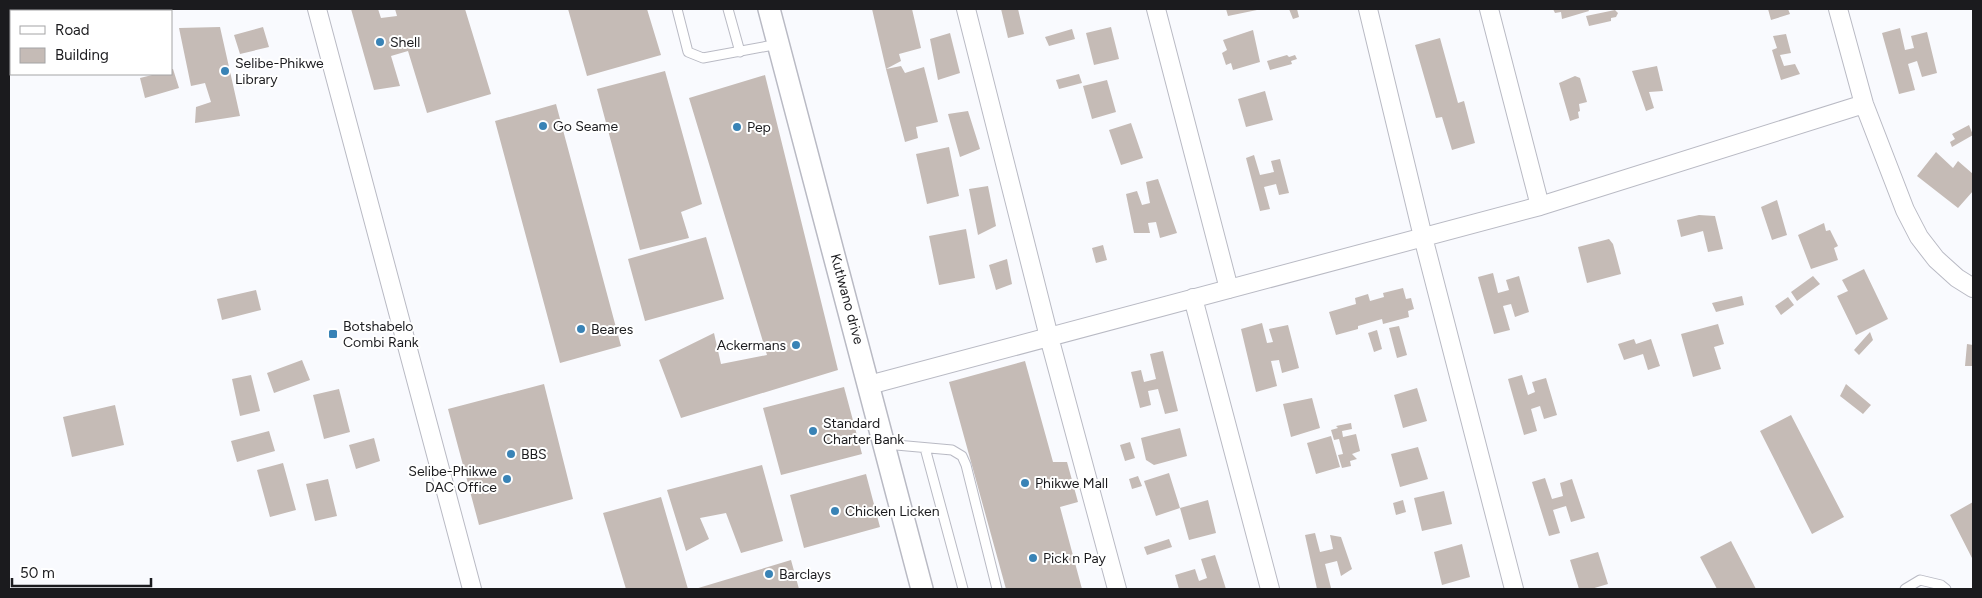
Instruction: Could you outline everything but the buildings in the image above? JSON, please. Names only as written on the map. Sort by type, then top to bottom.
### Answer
[{"type":"street","points":[[317,9],[472,589]]},
{"type":"street","name":"Kutlwano drive","points":[[770,9],[922,589]]},
{"type":"street","points":[[966,9],[1049,337],[1117,589]]},
{"type":"street","points":[[1156,9],[1229,289]]},
{"type":"street","points":[[1368,9],[1423,237],[1514,589]]},
{"type":"street","points":[[1489,9],[1540,206]]},
{"type":"street","points":[[1838,9],[1864,104],[1905,210],[1919,237],[1936,259],[1957,278],[1973,288]]},
{"type":"street","points":[[869,385],[1540,206],[1864,104]]},
{"type":"street","points":[[1193,298],[1270,589]]},
{"type":"lane","points":[[677,9],[688,52],[703,58],[779,44]]},
{"type":"lane","points":[[728,9],[740,52]]},
{"type":"lane","points":[[885,444],[952,450],[962,456],[966,465],[997,589]]},
{"type":"lane","points":[[926,448],[963,589]]},
{"type":"lane","points":[[1905,589],[1920,580],[1941,585],[1946,589]]},
{"type":"place","name":"Shell","points":[[380,42]]},
{"type":"place","name":"Selibe-Phikwe Library","points":[[225,71]]},
{"type":"place","name":"Go Seame","points":[[543,126]]},
{"type":"place","name":"Pep","points":[[737,127]]},
{"type":"place","name":"Beares","points":[[581,329]]},
{"type":"place","name":"Botshabelo Combi Rank","points":[[333,334]]},
{"type":"place","name":"Ackermans","points":[[796,345]]},
{"type":"place","name":"Standard Charter Bank","points":[[813,431]]},
{"type":"place","name":"BBS","points":[[511,454]]},
{"type":"place","name":"Selibe-Phikwe DAC Office","points":[[507,479]]},
{"type":"place","name":"Phikwe Mall","points":[[1025,483]]},
{"type":"place","name":"Chicken Licken","points":[[835,511]]},
{"type":"place","name":"Pick n Pay","points":[[1033,558]]},
{"type":"place","name":"Barclays","points":[[769,574]]}]
